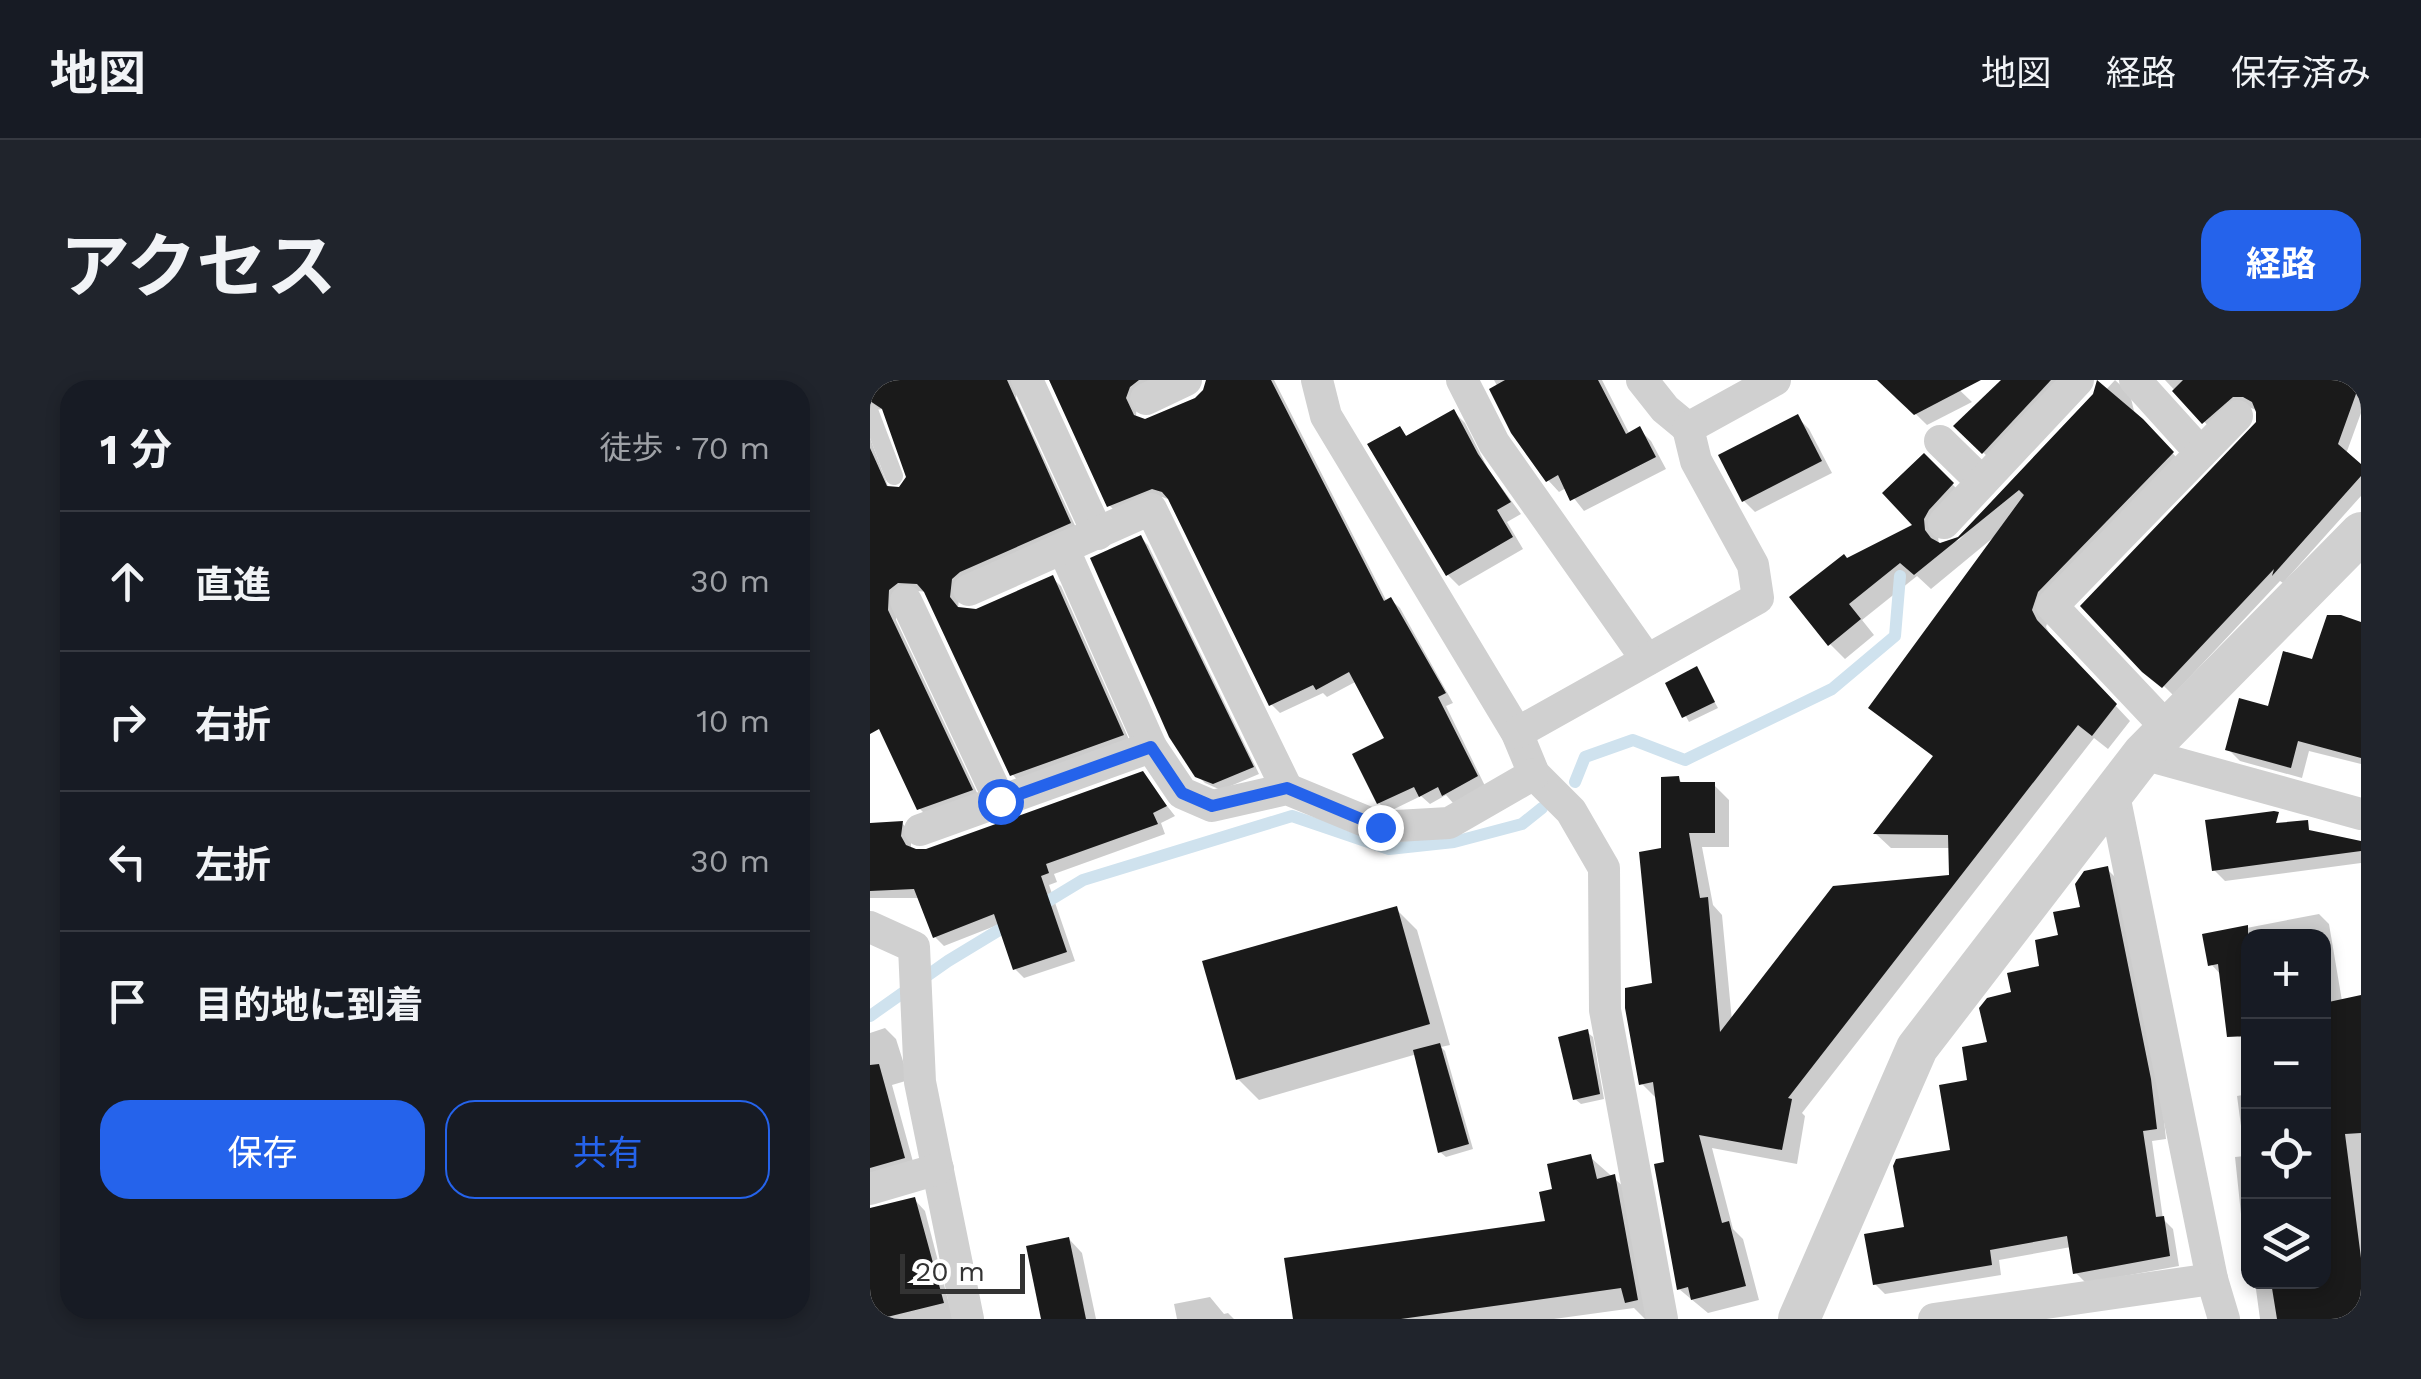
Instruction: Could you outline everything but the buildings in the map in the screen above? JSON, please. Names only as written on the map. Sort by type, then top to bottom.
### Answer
[{"type":"street","points":[[1027,380],[1098,534]]},
{"type":"street","points":[[1146,400],[1186,380]]},
{"type":"street","points":[[1316,380],[1326,416],[1518,733],[1534,774],[1571,810],[1604,868],[1605,1010],[1662,1319]]},
{"type":"street","points":[[1462,380],[1494,442],[1647,660]]},
{"type":"street","points":[[1518,733],[1758,598],[1753,565],[1696,460],[1688,428],[1665,410],[1642,380]]},
{"type":"street","points":[[1688,428],[1775,380]]},
{"type":"street","points":[[1944,523],[2078,380]]},
{"type":"street","points":[[2135,380],[2201,453]]},
{"type":"street","points":[[2238,416],[2052,606],[2156,741],[2361,814]]},
{"type":"street","points":[[1940,441],[1982,482]]},
{"type":"street","points":[[969,590],[1151,509],[1287,788]]},
{"type":"street","points":[[1799,1319],[1917,1048],[2113,790],[2156,741],[2361,533]]},
{"type":"street","points":[[1064,550],[1151,747],[1182,793],[1212,806],[1287,788],[1380,827],[1448,823],[1534,774]]},
{"type":"street","points":[[906,602],[1000,801]]},
{"type":"street","points":[[920,830],[1151,747]]},
{"type":"street","points":[[2113,790],[2212,1279],[2224,1319]]},
{"type":"street","points":[[870,927],[914,947],[920,1082],[965,1318]]},
{"type":"street","points":[[870,1188],[938,1168]]},
{"type":"street","points":[[1934,1319],[2212,1279]]},
{"type":"lane","points":[[870,412],[894,476]]},
{"type":"waterway","points":[[1575,782],[1585,757],[1633,740],[1685,760],[1832,689],[1895,636],[1900,576]]},
{"type":"waterway","points":[[1035,909],[1083,880],[1292,816],[1389,849],[1454,842],[1522,824],[1542,808]]},
{"type":"waterway","points":[[870,1016],[1014,921]]},
{"type":"route","points":[[1000,801],[1151,747],[1182,793],[1212,806],[1287,788],[1380,827]]}]
